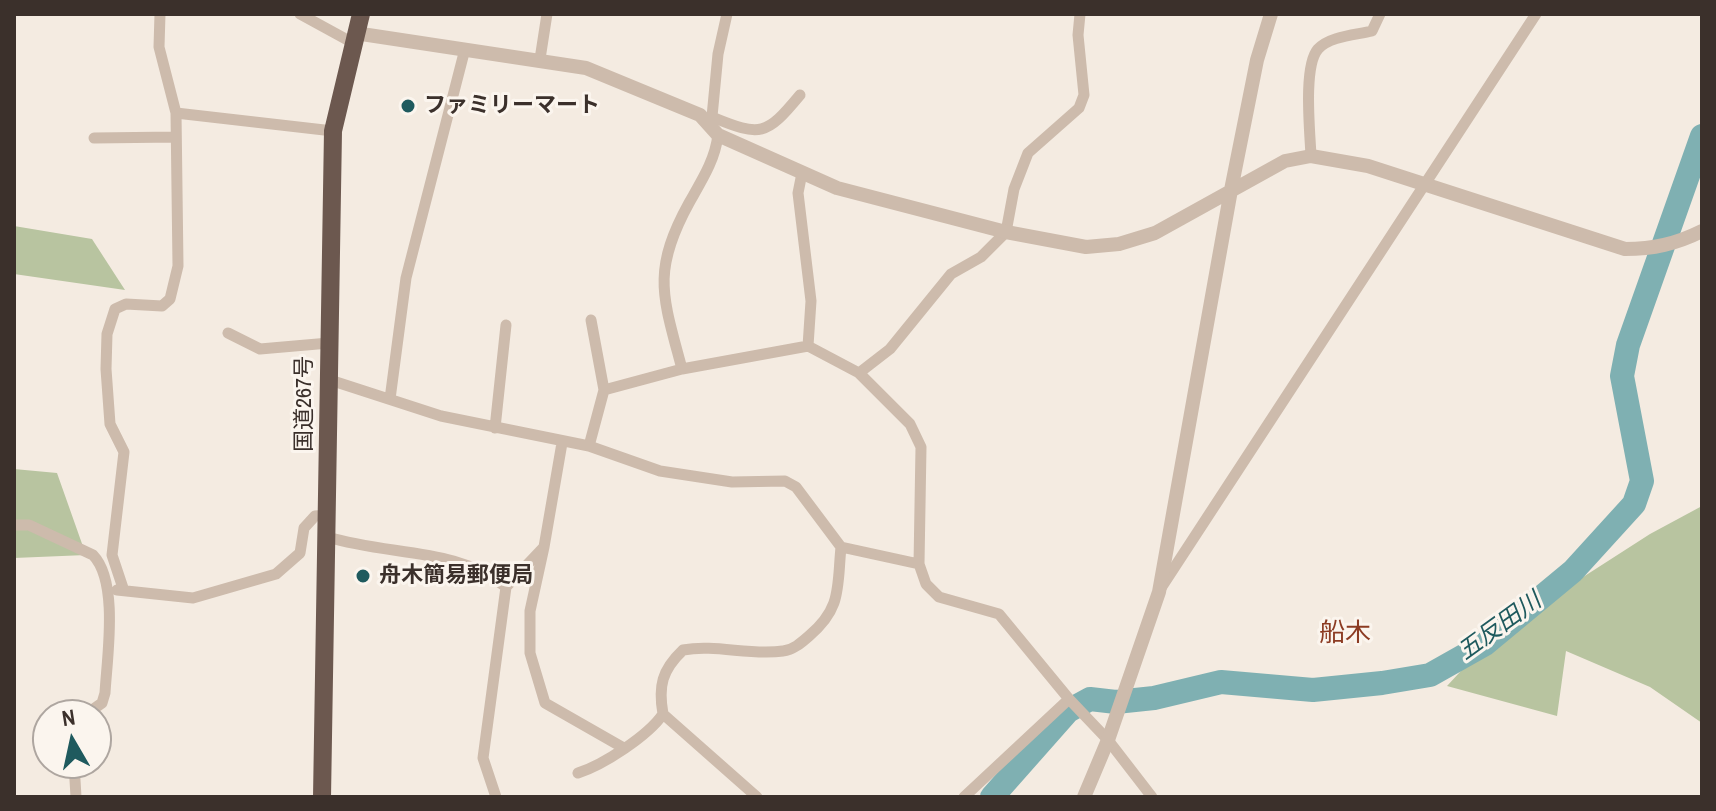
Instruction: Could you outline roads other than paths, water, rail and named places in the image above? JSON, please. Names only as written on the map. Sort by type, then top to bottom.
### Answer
[{"type":"highway","name":"国道267号","points":[[322,797],[333,131],[361,14]]},
{"type":"street","points":[[123,588],[112,555],[124,452],[110,424],[107,334],[115,309],[126,304],[162,306],[170,299],[178,266],[176,113],[159,47],[160,14]]},
{"type":"street","points":[[300,14],[354,38],[465,49],[586,68],[700,115],[713,126],[837,188],[1006,232],[1086,247],[1119,244],[1155,233],[1285,161],[1311,156],[1368,166],[1625,249],[1650,249],[1680,242],[1702,231]]},
{"type":"street","points":[[540,59],[547,14]]},
{"type":"street","points":[[682,369],[662,293],[663,267],[672,234],[715,155],[713,126],[718,54],[727,14]]},
{"type":"street","points":[[859,373],[890,349],[951,274],[981,257],[1006,232],[1014,189],[1028,153],[1079,108],[1084,95],[1078,35],[1080,14]]},
{"type":"street","points":[[1084,797],[1108,740],[1159,592],[1231,190],[1257,60],[1271,14]]},
{"type":"street","points":[[1311,156],[1310,69],[1317,50],[1331,41],[1372,31],[1380,14]]},
{"type":"street","points":[[1159,592],[1536,14]]},
{"type":"street","points":[[390,399],[406,278],[465,49]]},
{"type":"street","points":[[713,126],[761,131],[782,116],[800,95]]},
{"type":"street","points":[[176,113],[333,131]]},
{"type":"street","points":[[94,138],[176,137]]},
{"type":"street","points":[[802,173],[798,193],[811,301],[808,346]]},
{"type":"street","points":[[589,446],[604,390],[591,320]]},
{"type":"street","points":[[495,428],[506,325]]},
{"type":"street","points":[[228,333],[260,349],[329,343]]},
{"type":"street","points":[[604,390],[682,369],[808,346],[859,373],[910,424],[921,447],[919,564],[926,584],[939,597],[999,614],[1069,699],[1108,740],[1152,797]]},
{"type":"street","points":[[330,380],[495,428],[589,446],[660,471],[732,482],[785,481],[796,487],[841,547],[919,564]]},
{"type":"street","points":[[562,443],[530,611],[530,653],[545,703],[622,747]]},
{"type":"street","points":[[109,592],[123,588],[193,598],[276,574],[300,553],[304,528],[315,516],[329,515]]},
{"type":"street","points":[[14,525],[29,525],[93,555],[100,562],[109,592],[103,699]]},
{"type":"street","points":[[328,537],[364,548],[460,560],[506,587]]},
{"type":"street","points":[[496,797],[483,758],[506,587],[544,547]]},
{"type":"street","points":[[757,797],[663,714],[659,694],[662,677],[683,650],[699,647],[783,651],[797,646],[829,619],[834,609],[841,547]]},
{"type":"street","points":[[964,797],[1069,699]]},
{"type":"street","points":[[578,773],[596,768],[655,726],[663,714]]},
{"type":"waterway","name":"五反田川","points":[[992,797],[1068,711],[1090,699],[1116,702],[1154,698],[1221,682],[1313,690],[1430,675],[1485,644],[1573,571],[1634,504],[1642,481],[1622,376],[1628,345],[1702,136]]},
{"type":"place","name":"ファミリーマート","points":[[408,106]]},
{"type":"place","name":"舟木簡易郵便局","points":[[363,576]]},
{"type":"district","name":"船木","points":[[1345,634]]}]
